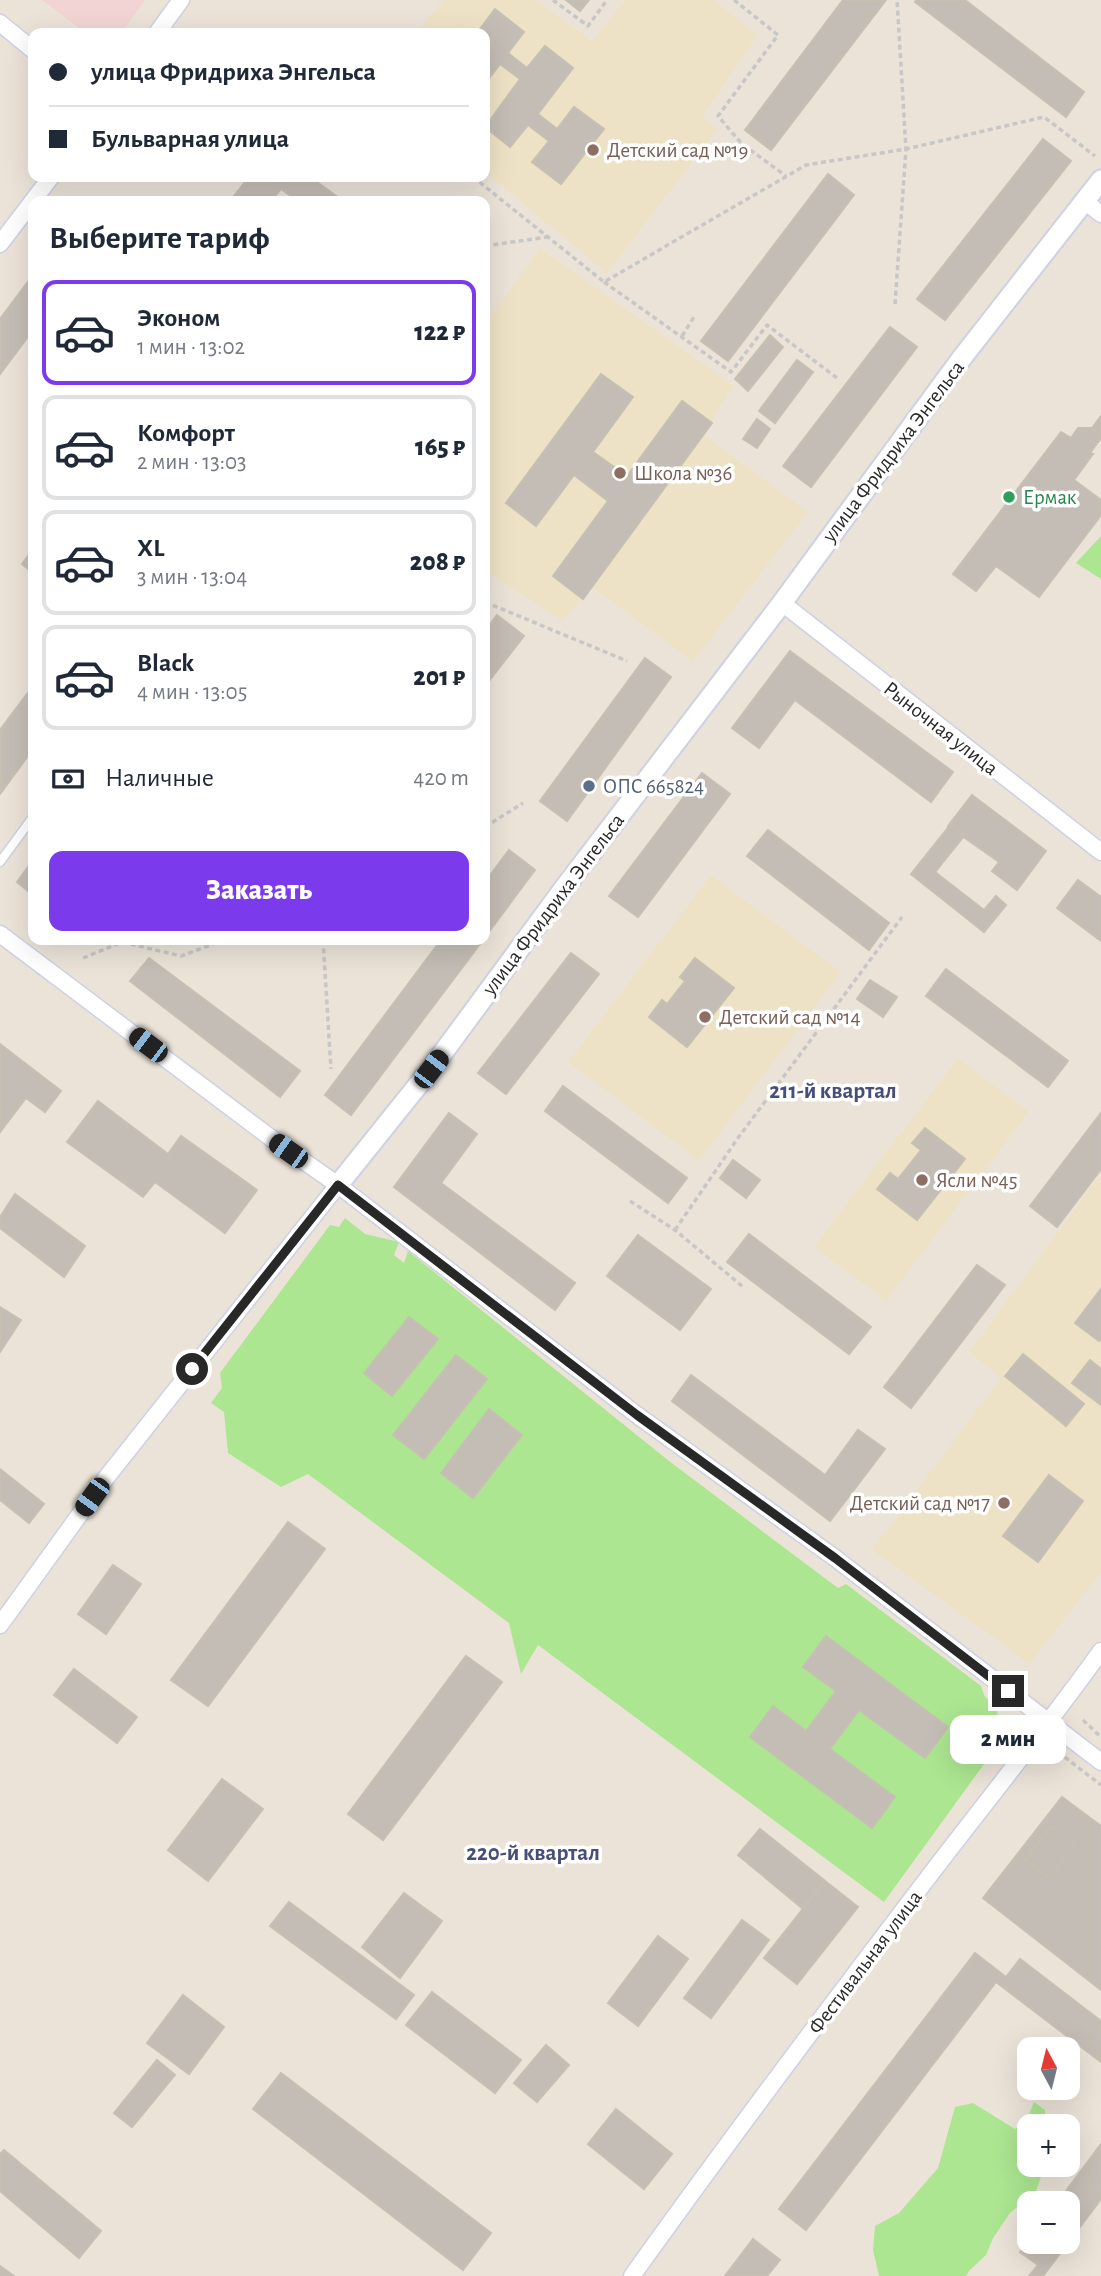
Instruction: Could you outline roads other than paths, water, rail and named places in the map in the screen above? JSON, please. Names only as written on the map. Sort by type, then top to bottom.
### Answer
[{"type":"street","points":[[161,28],[181,0]]},
{"type":"street","points":[[0,23],[28,46]]},
{"type":"street","name":"улица Фридриха Энгельса","points":[[0,1625],[106,1478],[431,1069],[562,891],[782,603],[961,359],[1101,180]]},
{"type":"street","points":[[37,196],[47,182]]},
{"type":"street","points":[[1084,201],[1101,214]]},
{"type":"street","points":[[0,244],[28,207]]},
{"type":"street","name":"Рыночная улица","points":[[782,603],[1101,852]]},
{"type":"street","points":[[0,934],[275,1141],[338,1185],[637,1415],[835,1558],[1101,1762]]},
{"type":"street","name":"Фестивальная улица","points":[[632,2276],[928,1877],[1049,1723],[1101,1651]]},
{"type":"lane","points":[[0,862],[28,824]]},
{"type":"place","name":"Детский сад №19","points":[[593,150]]},
{"type":"place","name":"Школа №36","points":[[620,473]]},
{"type":"place","name":"Ермак","points":[[1009,497]]},
{"type":"place","name":"ОПС 665824","points":[[589,786]]},
{"type":"place","name":"Детский сад №14","points":[[705,1017]]},
{"type":"place","name":"Ясли №45","points":[[922,1180]]},
{"type":"place","name":"Детский сад №17","points":[[1004,1503]]},
{"type":"district","name":"211-й квартал","points":[[833,1090]]},
{"type":"district","name":"220-й квартал","points":[[533,1852]]}]
